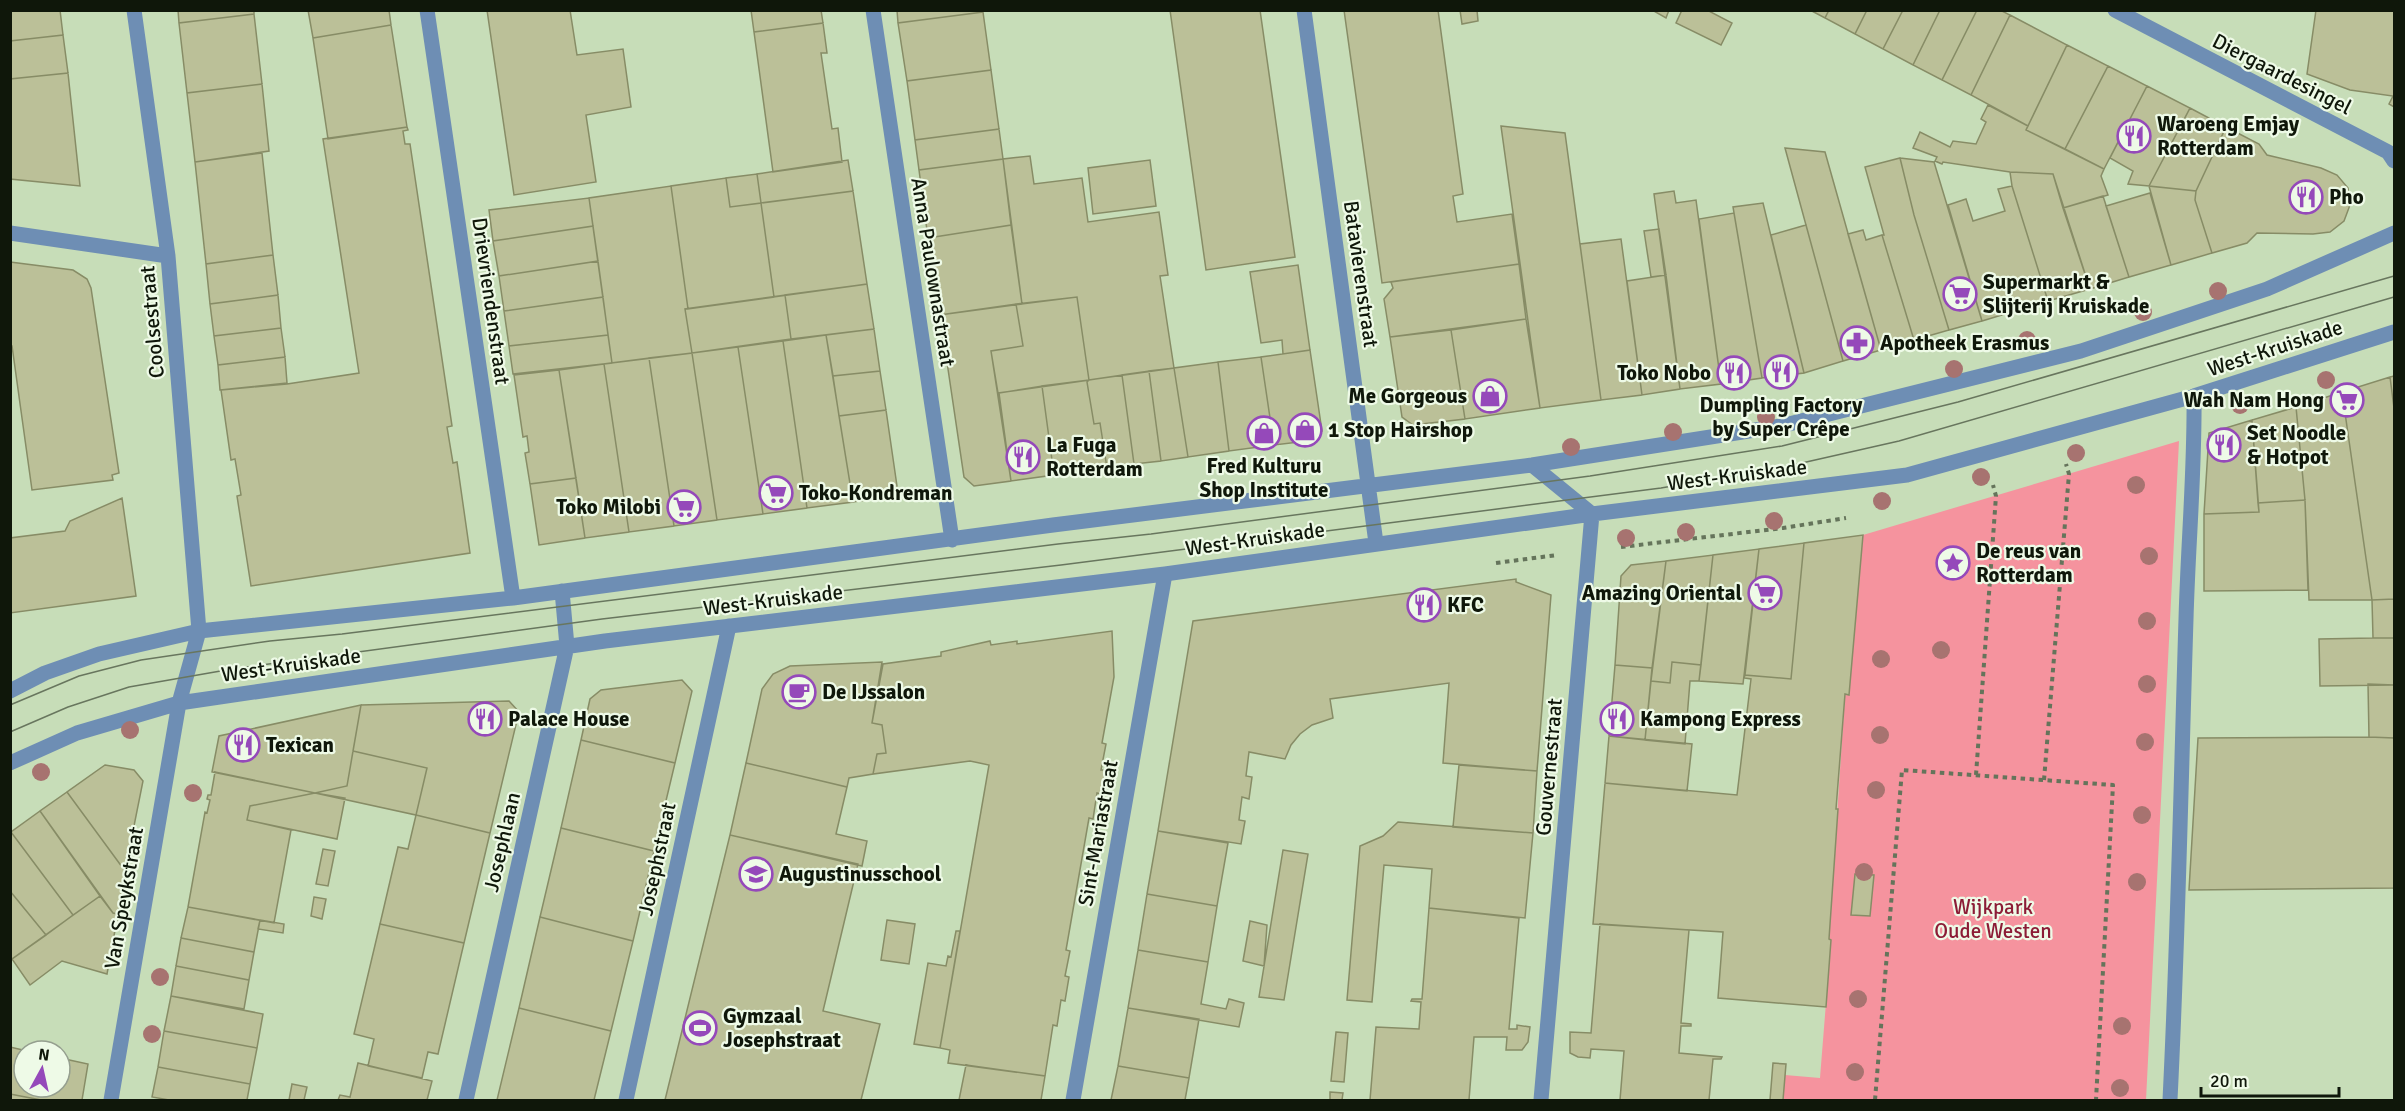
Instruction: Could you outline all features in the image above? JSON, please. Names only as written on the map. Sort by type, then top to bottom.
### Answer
[{"type":"street","name":"Coolsestraat","points":[[134,10],[168,256],[199,631]]},
{"type":"street","name":"Drievriendenstraat","points":[[427,10],[513,598]]},
{"type":"street","name":"Anna Paulownastraat","points":[[873,10],[952,540]]},
{"type":"street","name":"Batavierenstraat","points":[[1304,10],[1376,543]]},
{"type":"street","name":"Diergaardesingel","points":[[2115,10],[2388,152],[2394,161]]},
{"type":"street","points":[[10,233],[168,256]]},
{"type":"street","name":"West-Kruiskade","points":[[10,691],[45,673],[99,654],[199,631],[513,598],[1367,484],[1532,465],[1781,426],[2081,351],[2267,289],[2394,233]]},
{"type":"street","name":"West-Kruiskade","points":[[199,631],[179,703],[567,646],[1165,574],[1592,514],[1907,475],[2194,396],[2394,332]]},
{"type":"street","points":[[2170,1101],[2178,923],[2186,615],[2195,437],[2194,396]]},
{"type":"street","points":[[1532,465],[1592,514]]},
{"type":"street","name":"Gouvernestraat","points":[[1541,1101],[1592,514]]},
{"type":"street","name":"Sint-Mariastraat","points":[[1073,1101],[1165,574]]},
{"type":"street","name":"Josephlaan","points":[[466,1101],[567,646],[562,591]]},
{"type":"street","name":"Josephstraat","points":[[626,1101],[729,626]]},
{"type":"street","points":[[10,763],[77,733],[179,703]]},
{"type":"street","name":"Van Speykstraat","points":[[111,1101],[179,703]]},
{"type":"path","points":[[2044,780],[2069,474],[2064,458]]},
{"type":"path","points":[[1976,774],[1996,495],[1991,478]]},
{"type":"path","points":[[1875,1101],[1902,770],[2113,785],[2096,1101]]},
{"type":"green space","name":"Wijkpark Oude Westen","points":[[2179,441],[2146,1100],[1783,1100],[1785,1075],[1820,1078],[1831,940],[1829,939],[1845,694],[1849,695],[1863,535]]},
{"type":"building","points":[[10,10],[60,10],[63,35],[10,41]]},
{"type":"building","points":[[178,10],[254,10],[254,14],[179,23]]},
{"type":"building","points":[[308,10],[389,10],[391,25],[313,38]]},
{"type":"building","points":[[487,10],[570,10],[577,55],[623,49],[631,107],[586,115],[596,182],[514,195]]},
{"type":"building","points":[[751,10],[821,10],[823,23],[754,32]]},
{"type":"building","points":[[897,10],[983,10],[983,12],[898,23]]},
{"type":"building","points":[[1170,10],[1260,10],[1295,257],[1206,270]]},
{"type":"building","points":[[1344,10],[1438,10],[1463,194],[1453,196],[1457,222],[1512,214],[1519,264],[1382,283]]},
{"type":"building","points":[[1460,10],[1477,10],[1478,21],[1462,24]]},
{"type":"building","points":[[1652,10],[1669,10],[1666,18]]},
{"type":"building","points":[[1682,10],[1707,10],[1732,23],[1721,45],[1676,23]]},
{"type":"building","points":[[1810,10],[1829,10],[1825,18]]},
{"type":"building","points":[[1829,10],[1867,10],[1855,34],[1825,18]]},
{"type":"building","points":[[1867,10],[1903,10],[1883,49],[1855,34]]},
{"type":"building","points":[[1903,10],[1940,10],[1913,65],[1883,49]]},
{"type":"building","points":[[1940,10],[1977,10],[1942,80],[1913,65]]},
{"type":"building","points":[[1977,10],[2000,10],[2010,15],[1971,95],[1942,80]]},
{"type":"building","points":[[2316,10],[2394,10],[2394,107],[2389,104],[2393,96],[2350,90],[2307,74]]},
{"type":"building","points":[[983,12],[991,70],[907,81],[898,23]]},
{"type":"building","points":[[254,14],[262,84],[187,93],[179,23]]},
{"type":"building","points":[[2010,15],[2067,45],[2028,126],[1971,95]]},
{"type":"building","points":[[823,23],[827,53],[821,53],[832,129],[838,128],[842,162],[773,172],[754,32]]},
{"type":"building","points":[[391,25],[407,127],[328,139],[313,38]]},
{"type":"building","points":[[63,35],[68,73],[10,79],[10,41]]},
{"type":"building","points":[[2067,45],[2108,66],[2065,149],[2026,130]]},
{"type":"building","points":[[2108,66],[2147,86],[2104,169],[2065,149]]},
{"type":"building","points":[[991,70],[999,129],[915,140],[907,81]]},
{"type":"building","points":[[68,73],[80,186],[10,179],[10,79]]},
{"type":"building","points":[[262,84],[269,151],[195,162],[187,93]]},
{"type":"building","points":[[2147,86],[2190,108],[2149,186],[2128,184],[2133,171],[2110,158]]},
{"type":"building","points":[[1988,105],[2028,126],[2026,130],[2104,169],[2101,176],[2108,195],[2063,208],[2053,174],[2010,172],[1943,162],[1942,164],[1935,161],[1937,157],[1913,148],[1920,132],[1950,147],[1953,141],[1976,144],[1986,122],[1981,119]]},
{"type":"building","points":[[2190,108],[2226,127],[2196,191],[2149,186]]},
{"type":"building","points":[[1501,126],[1565,133],[1601,400],[1540,408]]},
{"type":"building","points":[[407,127],[408,130],[403,131],[405,144],[410,144],[452,426],[447,427],[453,463],[457,462],[470,553],[251,586],[237,496],[241,495],[235,459],[231,460],[221,390],[287,384],[359,373],[323,139]]},
{"type":"building","points":[[2226,127],[2259,144],[2267,155],[2321,168],[2337,175],[2348,188],[2350,205],[2344,221],[2330,232],[2257,233],[2247,243],[2212,253],[2195,200],[2196,191]]},
{"type":"building","points":[[999,129],[1003,159],[919,170],[915,140]]},
{"type":"building","points":[[1785,148],[1825,152],[1881,350],[1843,361]]},
{"type":"building","points":[[262,153],[273,255],[206,264],[195,162]]},
{"type":"building","points":[[1030,156],[1034,184],[1082,178],[1088,222],[1159,212],[1168,275],[1160,276],[1174,368],[1089,380],[1077,297],[1022,304],[1003,159]]},
{"type":"building","points":[[1900,158],[1934,162],[1982,321],[1949,330],[1914,215]]},
{"type":"building","points":[[1900,158],[1914,215],[1949,330],[1914,340],[1882,235],[1884,235],[1865,167]]},
{"type":"building","points":[[1003,159],[1011,225],[928,238],[919,170]]},
{"type":"building","points":[[848,160],[853,191],[761,203],[757,174]]},
{"type":"building","points":[[1150,160],[1156,206],[1093,214],[1088,168]]},
{"type":"building","points":[[2010,172],[2053,174],[2090,289],[2048,301],[2012,186]]},
{"type":"building","points":[[757,174],[761,203],[730,207],[726,178]]},
{"type":"building","points":[[726,178],[730,207],[761,203],[774,297],[688,309],[671,186]]},
{"type":"building","points":[[671,186],[692,353],[612,363],[589,198]]},
{"type":"building","points":[[2012,186],[2048,301],[1982,321],[1948,205],[1966,199],[1973,221],[2005,211],[1998,189]]},
{"type":"building","points":[[2149,186],[2196,191],[2195,200],[2212,253],[2171,265]]},
{"type":"building","points":[[853,191],[867,284],[774,297],[761,203]]},
{"type":"building","points":[[1674,191],[1676,203],[1696,200],[1721,384],[1680,389],[1654,194]]},
{"type":"building","points":[[2150,193],[2171,265],[2129,277],[2106,206]]},
{"type":"building","points":[[2103,196],[2129,277],[2090,289],[2063,208]]},
{"type":"building","points":[[589,198],[593,226],[493,241],[489,210]]},
{"type":"building","points":[[1763,203],[1804,373],[1762,378],[1733,207]]},
{"type":"building","points":[[1734,213],[1762,378],[1721,384],[1699,219]]},
{"type":"building","points":[[1011,225],[1022,304],[940,315],[928,238]]},
{"type":"building","points":[[1806,225],[1843,361],[1804,373],[1771,235]]},
{"type":"building","points":[[593,226],[598,261],[499,276],[493,241]]},
{"type":"building","points":[[1659,229],[1666,275],[1651,277],[1644,231]]},
{"type":"building","points":[[1863,230],[1866,240],[1882,235],[1914,340],[1881,350],[1848,234]]},
{"type":"building","points":[[1621,239],[1642,395],[1601,400],[1580,244]]},
{"type":"building","points":[[273,255],[278,295],[210,304],[206,264]]},
{"type":"building","points":[[598,261],[603,297],[504,311],[499,276]]},
{"type":"building","points":[[10,262],[73,270],[87,279],[91,288],[119,473],[112,475],[113,480],[32,490],[12,346],[10,346]]},
{"type":"building","points":[[1519,264],[1526,319],[1390,337],[1384,299],[1393,288],[1391,282]]},
{"type":"building","points":[[1298,265],[1310,350],[1283,354],[1282,340],[1261,343],[1250,272]]},
{"type":"building","points":[[1666,275],[1680,389],[1642,395],[1627,281]]},
{"type":"building","points":[[867,284],[874,329],[791,339],[785,295]]},
{"type":"building","points":[[278,295],[281,328],[214,336],[210,304]]},
{"type":"building","points":[[785,295],[791,339],[692,353],[685,309]]},
{"type":"building","points":[[603,297],[608,335],[509,346],[504,311]]},
{"type":"building","points":[[1077,297],[1089,380],[998,393],[991,351],[1023,346],[1016,304]]},
{"type":"building","points":[[1016,304],[1023,346],[991,351],[1011,481],[974,486],[964,477],[940,315]]},
{"type":"building","points":[[1526,319],[1540,408],[1465,419],[1451,330]]},
{"type":"building","points":[[281,328],[285,357],[218,365],[214,336]]},
{"type":"building","points":[[874,329],[880,371],[833,376],[826,335]]},
{"type":"building","points":[[1451,330],[1465,419],[1413,425],[1402,417],[1390,337]]},
{"type":"building","points":[[608,335],[612,363],[513,374],[509,346]]},
{"type":"building","points":[[826,335],[853,502],[807,508],[783,341]]},
{"type":"building","points":[[783,341],[807,508],[763,514],[738,347]]},
{"type":"building","points":[[738,347],[763,514],[717,520],[692,353]]},
{"type":"building","points":[[1310,350],[1322,431],[1316,440],[1274,445],[1261,357]]},
{"type":"building","points":[[692,353],[717,520],[674,526],[649,358]]},
{"type":"building","points":[[285,357],[287,383],[220,390],[218,365]]},
{"type":"building","points":[[1261,357],[1274,445],[1229,451],[1218,362]]},
{"type":"building","points":[[649,358],[674,526],[629,532],[604,364]]},
{"type":"building","points":[[1218,362],[1229,451],[1188,457],[1174,368]]},
{"type":"building","points":[[604,364],[629,532],[585,538],[559,370]]},
{"type":"building","points":[[1174,368],[1188,457],[1161,461],[1149,371]]},
{"type":"building","points":[[559,370],[576,478],[530,484],[525,453],[529,452],[527,436],[523,437],[514,375]]},
{"type":"building","points":[[880,371],[886,410],[839,416],[833,376]]},
{"type":"building","points":[[1149,371],[1161,461],[1134,464],[1122,375]]},
{"type":"building","points":[[1122,375],[1134,464],[1107,468],[1100,423],[1094,424],[1087,382]]},
{"type":"building","points":[[2394,376],[2394,408],[2390,377]]},
{"type":"building","points":[[2390,377],[2394,408],[2394,599],[2372,600],[2342,392]]},
{"type":"building","points":[[1089,380],[1087,382],[1094,424],[1100,423],[1107,468],[1054,475],[1042,386]]},
{"type":"building","points":[[1042,386],[1054,475],[1011,481],[999,393]]},
{"type":"building","points":[[2342,392],[2372,600],[2309,600],[2305,500],[2296,407]]},
{"type":"building","points":[[2296,407],[2305,500],[2258,503],[2252,420]]},
{"type":"building","points":[[886,410],[897,486],[889,497],[853,502],[839,416]]},
{"type":"building","points":[[2252,420],[2259,512],[2204,514],[2209,433]]},
{"type":"building","points":[[576,478],[585,538],[539,545],[530,484]]},
{"type":"building","points":[[122,498],[136,596],[10,613],[10,538],[65,531],[70,521]]},
{"type":"building","points":[[2305,500],[2308,590],[2204,591],[2204,514],[2259,512],[2258,503]]},
{"type":"building","points":[[1863,535],[1849,695],[1845,694],[1836,809],[1838,809],[1826,1007],[1718,998],[1723,932],[1593,924],[1605,783],[1737,795],[1751,679],[1744,678],[1745,675],[1791,679],[1804,543]]},
{"type":"building","points":[[1804,543],[1791,679],[1745,675],[1759,549]]},
{"type":"building","points":[[1759,549],[1743,684],[1699,681],[1713,555]]},
{"type":"building","points":[[1713,555],[1701,665],[1672,662],[1670,683],[1651,681],[1666,561]]},
{"type":"building","points":[[1666,561],[1652,668],[1615,665],[1621,576],[1631,565]]},
{"type":"building","points":[[1516,579],[1516,582],[1551,595],[1537,771],[1443,763],[1449,683],[1330,699],[1333,718],[1312,725],[1300,734],[1291,745],[1285,759],[1249,752],[1246,776],[1252,777],[1249,799],[1242,797],[1239,820],[1245,821],[1241,844],[1158,831],[1193,621]]},
{"type":"building","points":[[2394,599],[2394,638],[2373,638],[2372,600]]},
{"type":"building","points":[[1112,631],[1114,677],[1102,743],[1106,744],[1101,770],[1105,770],[1101,794],[1097,793],[1093,819],[1089,818],[1066,950],[1070,951],[1065,976],[1069,977],[1065,1001],[1061,1000],[1057,1026],[1053,1025],[1045,1076],[948,1063],[950,1050],[940,1048],[989,765],[970,761],[873,774],[877,754],[886,753],[882,725],[872,723],[883,664],[941,656],[941,652],[990,641],[991,645],[1017,641],[1017,644]]},
{"type":"building","points":[[2394,638],[2394,685],[2320,686],[2319,639]]},
{"type":"building","points":[[882,662],[872,723],[882,725],[886,753],[877,754],[873,774],[849,778],[847,787],[746,763],[762,689],[773,674],[790,666]]},
{"type":"building","points":[[1672,662],[1701,665],[1699,681],[1690,681],[1685,744],[1645,740],[1651,681],[1670,683]]},
{"type":"building","points":[[1615,665],[1652,668],[1645,740],[1609,736]]},
{"type":"building","points":[[682,680],[692,691],[675,763],[581,740],[590,699],[601,690]]},
{"type":"building","points":[[2368,684],[2394,685],[2394,738],[2369,737]]},
{"type":"building","points":[[509,701],[519,712],[490,833],[416,815],[427,768],[353,751],[361,705]]},
{"type":"building","points":[[361,705],[347,786],[315,793],[212,772],[219,736]]},
{"type":"building","points":[[1609,736],[1692,744],[1687,791],[1605,783]]},
{"type":"building","points":[[2198,738],[2394,738],[2394,888],[2189,890]]},
{"type":"building","points":[[581,740],[675,763],[654,851],[561,828]]},
{"type":"building","points":[[353,751],[427,768],[416,815],[315,793],[347,786]]},
{"type":"building","points":[[746,763],[847,787],[836,834],[867,841],[862,866],[730,835]]},
{"type":"building","points":[[105,765],[134,770],[143,781],[125,871],[67,792]]},
{"type":"building","points":[[1459,765],[1537,771],[1533,833],[1453,827]]},
{"type":"building","points":[[215,772],[315,793],[250,806],[247,820],[291,830],[274,923],[188,907],[205,812],[207,813],[210,800],[207,799],[208,795],[211,795]]},
{"type":"building","points":[[67,792],[125,871],[118,914],[113,913],[40,811]]},
{"type":"building","points":[[315,793],[345,798],[337,839],[247,820],[250,806]]},
{"type":"building","points":[[40,811],[100,896],[73,915],[11,832]]},
{"type":"building","points":[[416,815],[490,833],[464,943],[380,924],[398,847],[408,849]]},
{"type":"building","points":[[1398,822],[1533,833],[1525,918],[1429,908],[1432,869],[1384,865],[1372,1002],[1347,1000],[1360,846],[1383,836]]},
{"type":"building","points":[[561,828],[654,851],[633,941],[540,917]]},
{"type":"building","points":[[1158,831],[1228,843],[1217,906],[1147,894]]},
{"type":"building","points":[[11,832],[73,915],[46,935],[10,891]]},
{"type":"building","points":[[730,835],[858,864],[823,1011],[880,1024],[861,1100],[665,1100]]},
{"type":"building","points":[[323,849],[335,851],[328,886],[316,884]]},
{"type":"building","points":[[1283,850],[1308,854],[1284,1000],[1259,997]]},
{"type":"building","points":[[1855,874],[1874,875],[1870,916],[1851,915]]},
{"type":"building","points":[[10,891],[46,935],[12,959],[10,957]]},
{"type":"building","points":[[1147,894],[1217,906],[1208,962],[1138,950]]},
{"type":"building","points":[[100,896],[113,913],[118,914],[107,974],[62,961],[30,985],[12,959]]},
{"type":"building","points":[[314,897],[326,899],[322,919],[311,916]]},
{"type":"building","points":[[188,907],[260,920],[254,952],[181,938]]},
{"type":"building","points":[[1429,908],[1519,918],[1509,1029],[1517,1029],[1517,1025],[1530,1027],[1528,1042],[1522,1050],[1506,1050],[1507,1037],[1474,1037],[1469,1100],[1370,1100],[1376,1027],[1419,1029],[1421,1002],[1411,1001],[1422,999]]},
{"type":"building","points":[[540,917],[633,941],[611,1031],[519,1008]]},
{"type":"building","points":[[260,920],[284,924],[283,933],[258,929]]},
{"type":"building","points":[[887,920],[915,924],[909,964],[881,960]]},
{"type":"building","points":[[1250,921],[1267,925],[1264,966],[1243,961]]},
{"type":"building","points":[[380,924],[464,943],[438,1054],[428,1052],[422,1078],[368,1066],[374,1039],[354,1034]]},
{"type":"building","points":[[1600,924],[1689,930],[1681,1023],[1691,1024],[1691,1026],[1681,1026],[1679,1053],[1722,1057],[1713,1059],[1709,1100],[1620,1100],[1624,1051],[1591,1049],[1590,1058],[1578,1057],[1570,1053],[1570,1032],[1591,1033]]},
{"type":"building","points":[[956,931],[960,931],[940,1048],[914,1044],[928,963],[946,966],[948,956],[951,957]]},
{"type":"building","points":[[181,938],[254,952],[249,980],[176,966]]},
{"type":"building","points":[[1138,950],[1208,962],[1201,1004],[1226,1009],[1229,999],[1244,1003],[1239,1027],[1128,1008]]},
{"type":"building","points":[[176,966],[249,980],[244,1009],[171,996]]},
{"type":"building","points":[[171,996],[263,1014],[257,1048],[164,1031]]},
{"type":"building","points":[[519,1008],[611,1031],[594,1100],[497,1100]]},
{"type":"building","points":[[1128,1008],[1199,1019],[1189,1078],[1118,1066]]},
{"type":"building","points":[[164,1031],[257,1048],[250,1084],[158,1067]]},
{"type":"building","points":[[1336,1032],[1348,1033],[1344,1082],[1331,1081]]},
{"type":"building","points":[[10,1047],[12,1047],[12,1094],[10,1094]]},
{"type":"building","points":[[72,1061],[88,1064],[82,1100],[36,1099],[72,1099]]},
{"type":"building","points":[[358,1063],[432,1081],[427,1100],[338,1100],[340,1095],[350,1097]]},
{"type":"building","points":[[1773,1063],[1786,1064],[1783,1100],[1770,1100]]},
{"type":"building","points":[[966,1065],[1045,1076],[1041,1100],[959,1100]]},
{"type":"building","points":[[1118,1066],[1189,1078],[1185,1100],[1111,1100]]},
{"type":"building","points":[[158,1067],[250,1084],[247,1100],[169,1100],[152,1097]]},
{"type":"building","points":[[292,1084],[307,1087],[304,1100],[289,1100]]},
{"type":"building","points":[[1330,1092],[1343,1093],[1342,1100],[1330,1100]]},
{"type":"building","points":[[10,1094],[12,1099],[41,1100],[10,1100]]},
{"type":"tram line","points":[[10,705],[79,676],[141,660],[270,641],[1151,534],[1590,476],[1782,446],[1958,402],[2394,276]]},
{"type":"tram line","points":[[10,732],[68,707],[129,687],[232,669],[602,619],[1061,565],[1661,488],[1793,465],[1899,441],[2394,297]]},
{"type":"place","name":"Waroeng Emjay Rotterdam","points":[[2134,136]]},
{"type":"place","name":"Pho","points":[[2306,197]]},
{"type":"place","name":"Supermarkt & Slijterij Kruiskade","points":[[1960,294]]},
{"type":"place","name":"Apotheek Erasmus","points":[[1857,343]]},
{"type":"place","name":"Dumpling Factory by Super Crêpe","points":[[1781,372]]},
{"type":"place","name":"Toko Nobo","points":[[1734,373]]},
{"type":"place","name":"Me Gorgeous","points":[[1490,396]]},
{"type":"place","name":"Wah Nam Hong","points":[[2347,400]]},
{"type":"place","name":"1 Stop Hairshop","points":[[1305,430]]},
{"type":"place","name":"Fred Kulturu Shop Institute","points":[[1264,433]]},
{"type":"place","name":"Set Noodle & Hotpot","points":[[2224,445]]},
{"type":"place","name":"La Fuga Rotterdam","points":[[1023,457]]},
{"type":"place","name":"Toko-Kondreman","points":[[776,493]]},
{"type":"place","name":"Toko Milobi","points":[[684,507]]},
{"type":"place","name":"De reus van Rotterdam","points":[[1953,563]]},
{"type":"place","name":"Amazing Oriental","points":[[1765,593]]},
{"type":"place","name":"KFC","points":[[1424,605]]},
{"type":"place","name":"De IJssalon","points":[[799,692]]},
{"type":"place","name":"Palace House","points":[[485,719]]},
{"type":"place","name":"Kampong Express","points":[[1617,719]]},
{"type":"place","name":"Texican","points":[[243,745]]},
{"type":"place","name":"Augustinusschool","points":[[756,874]]},
{"type":"place","name":"Gymzaal Josephstraat","points":[[700,1028]]}]
